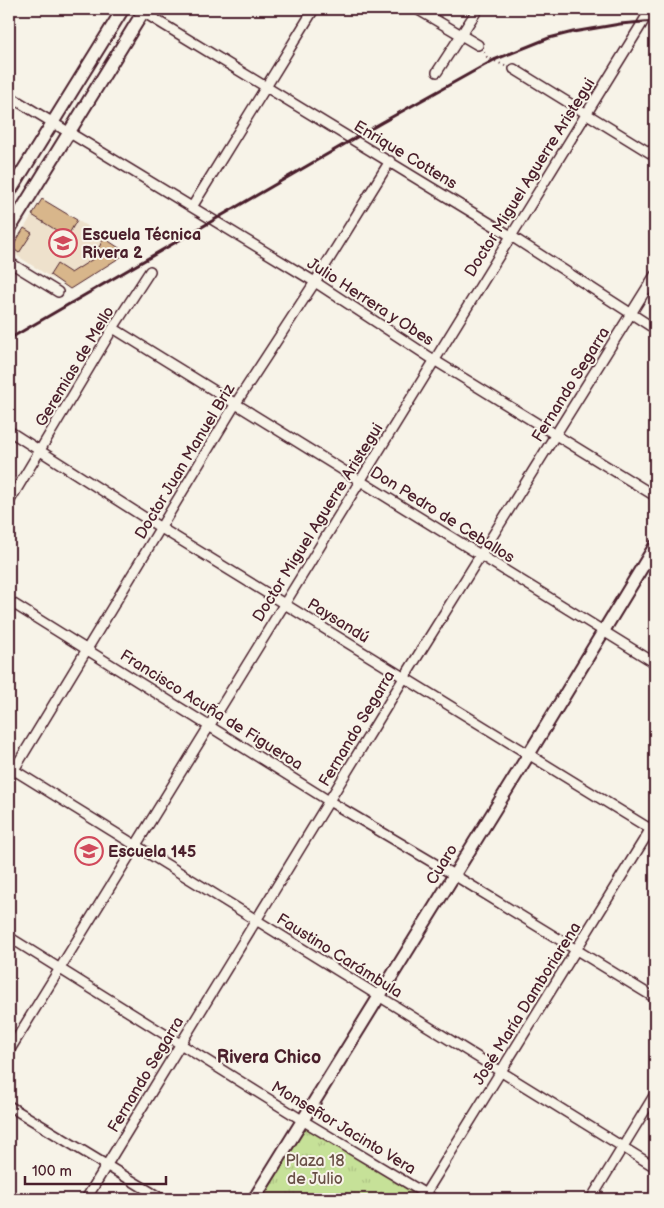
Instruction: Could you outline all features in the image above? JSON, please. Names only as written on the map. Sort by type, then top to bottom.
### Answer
[{"type":"street","points":[[9,193],[123,9]]},
{"type":"street","points":[[192,207],[314,9]]},
{"type":"street","points":[[417,9],[478,45]]},
{"type":"street","points":[[437,72],[478,9]]},
{"type":"street","name":"Doctor Miguel Aguerre Aristegui","points":[[9,1051],[651,9]]},
{"type":"street","points":[[9,230],[142,10]]},
{"type":"street","name":"Enrique Cottens","points":[[142,10],[511,236],[655,329]]},
{"type":"street","points":[[514,68],[655,156]]},
{"type":"street","name":"Julio Herrera y Obes","points":[[9,96],[315,282],[434,360],[655,496]]},
{"type":"street","name":"Doctor Juan Manuel Briz","points":[[10,772],[236,403],[315,282],[390,161]]},
{"type":"street","points":[[9,262],[58,292]]},
{"type":"street","name":"Geremias de Mello","points":[[9,502],[113,328],[150,271]]},
{"type":"street","name":"Fernando Segarra","points":[[86,1199],[404,678],[655,275]]},
{"type":"street","name":"Don Pedro de Ceballos","points":[[113,328],[655,663]]},
{"type":"street","name":"Paysandú","points":[[9,431],[161,528],[404,678],[654,828]]},
{"type":"street","name":"Cuaro","points":[[254,1199],[655,546]]},
{"type":"street","name":"Francisco Acuña de Figueroa","points":[[9,601],[329,801],[655,998]]},
{"type":"street","name":"Faustino Carámbula","points":[[10,772],[135,846],[655,1167]]},
{"type":"street","name":"José María Damboriarena","points":[[423,1197],[654,828]]},
{"type":"street","name":"Monseñor Jacinto Vera","points":[[9,937],[423,1197],[434,1199]]},
{"type":"street","points":[[591,1199],[655,1094]]},
{"type":"street","points":[[9,1106],[162,1199]]},
{"type":"path","points":[[478,45],[488,57],[514,68]]},
{"type":"shaded area","name":"Escuela Técnica Rivera 2","points":[[42,199],[105,237],[105,239],[127,253],[70,289],[50,277],[10,251]]},
{"type":"green space","name":"Plaza 18 de Julio","points":[[306,1126],[418,1196],[416,1199],[260,1199]]},
{"type":"building","points":[[42,199],[77,220],[67,237],[32,215]]},
{"type":"building","points":[[24,228],[32,233],[19,253],[12,248]]},
{"type":"building","points":[[104,238],[127,253],[70,289],[50,275],[57,264],[71,273],[93,259],[91,256],[96,253]]},
{"type":"railway","points":[[9,339],[381,123],[494,60],[549,38],[573,32],[620,24],[655,21]]},
{"type":"place","name":"Escuela Técnica Rivera 2","points":[[63,243]]},
{"type":"place","name":"Escuela 145","points":[[89,851]]},
{"type":"district","name":"Rivera Chico","points":[[269,1057]]}]
